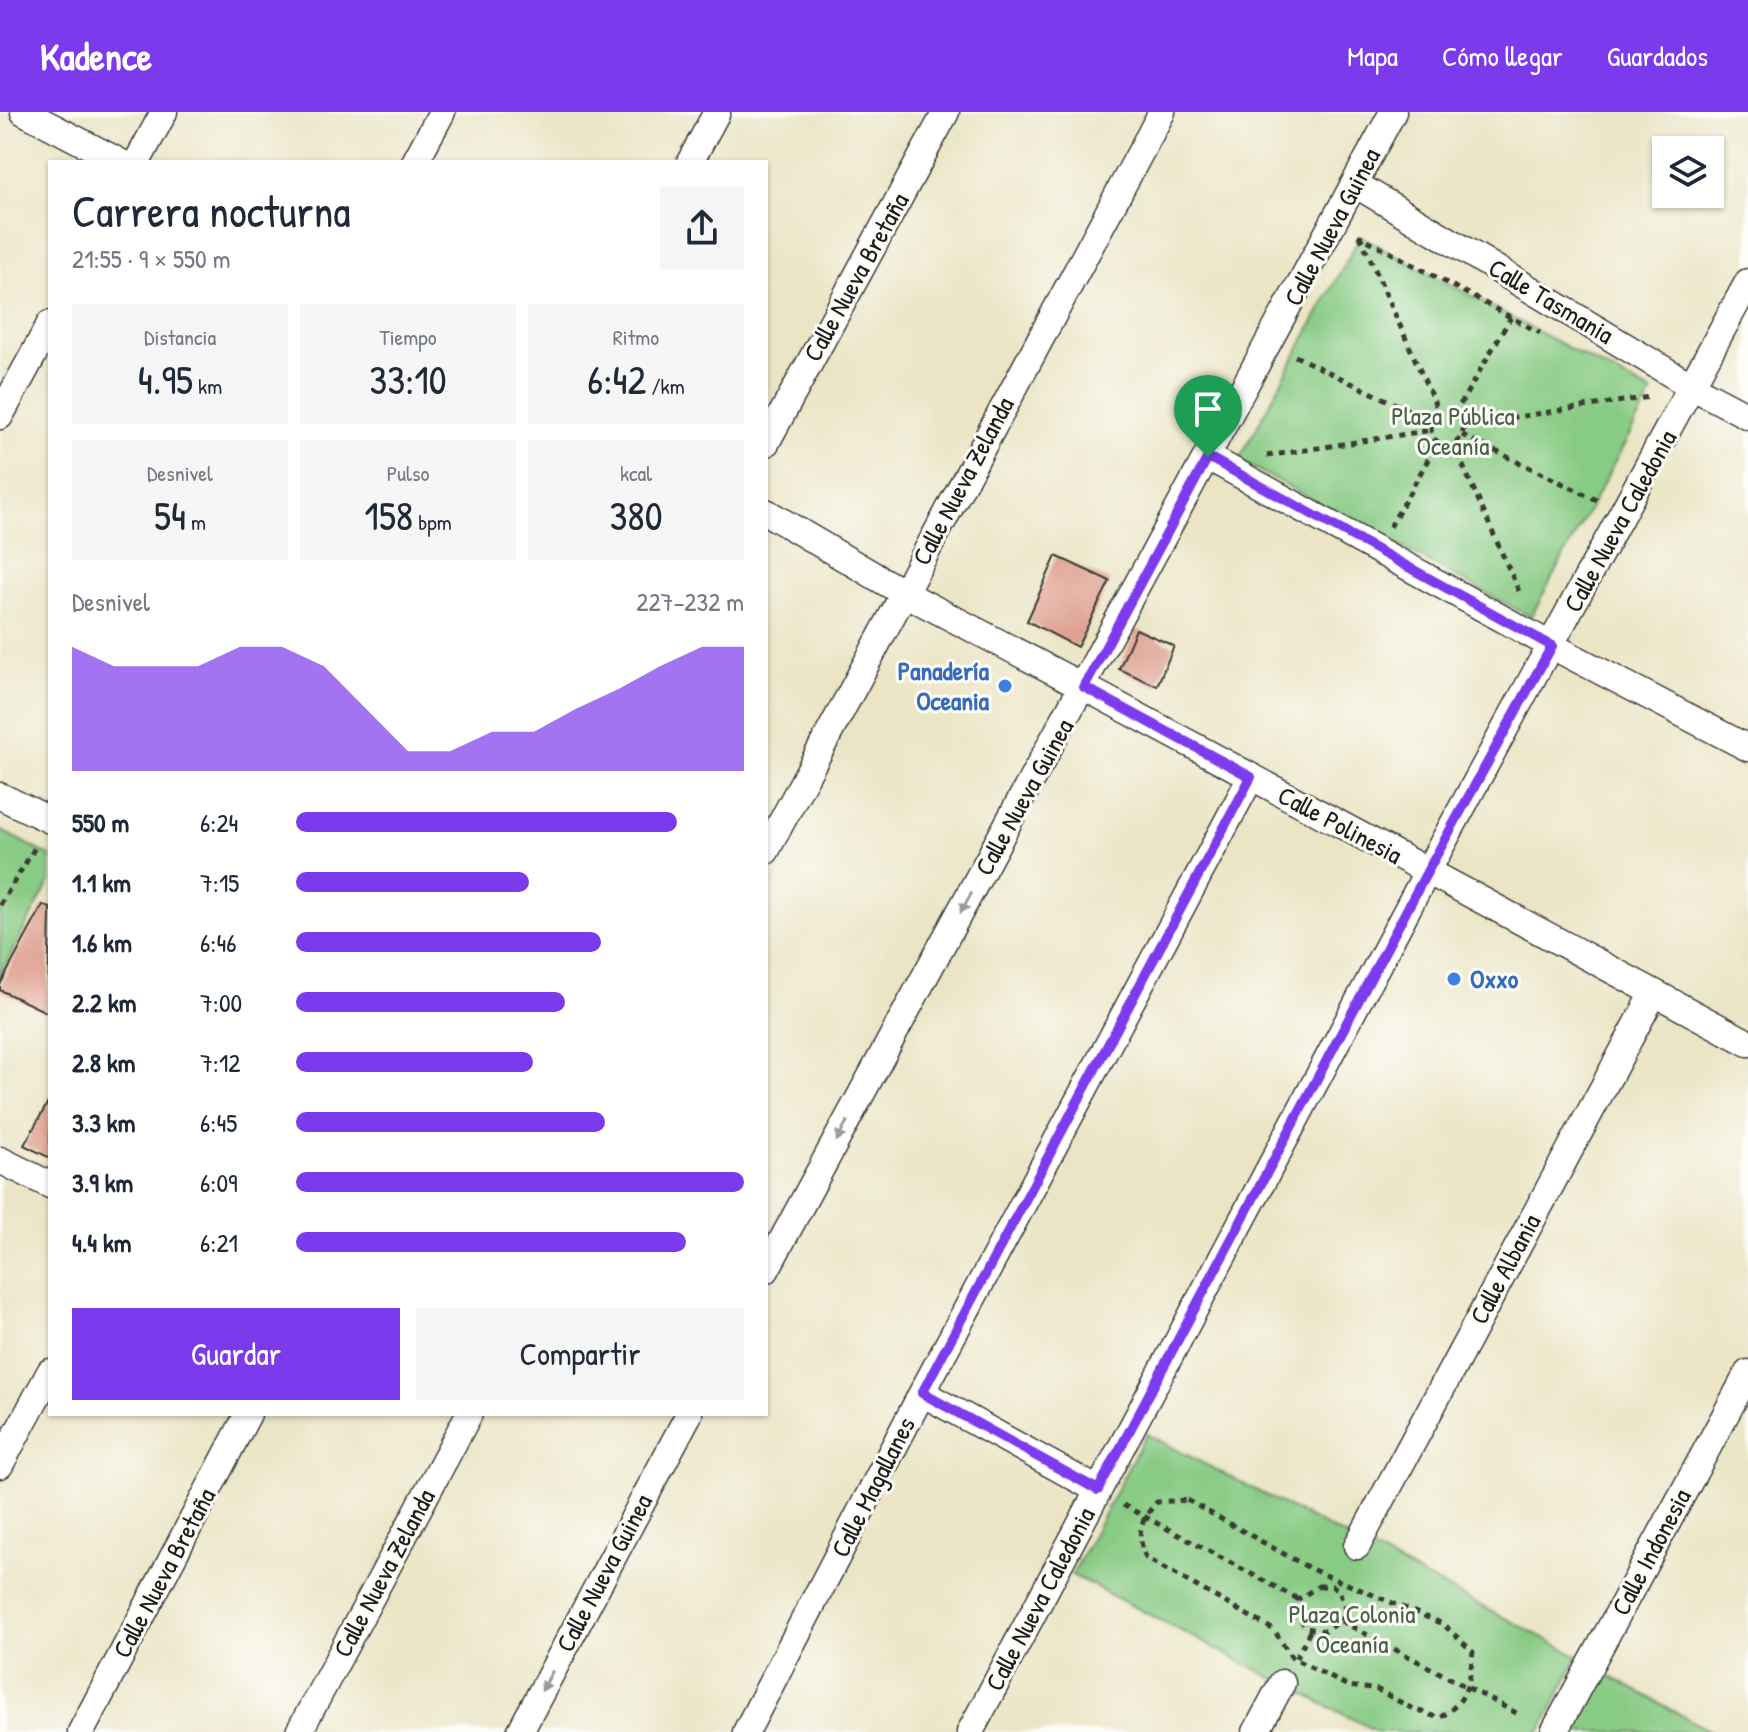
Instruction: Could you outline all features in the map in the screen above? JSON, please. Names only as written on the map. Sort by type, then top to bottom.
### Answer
[{"type":"street","points":[[24,112],[116,160]]},
{"type":"street","points":[[138,160],[164,112]]},
{"type":"street","points":[[416,160],[442,112]]},
{"type":"street","points":[[691,160],[717,112]]},
{"type":"street","name":"Calle Nueva Bretaña","points":[[768,439],[946,112]]},
{"type":"street","name":"Calle Nueva Zelanda","points":[[768,847],[902,592],[1162,112]]},
{"type":"street","name":"Calle Nueva Guinea","points":[[768,1266],[1393,112]]},
{"type":"street","name":"Calle Tasmania","points":[[1355,184],[1693,387],[1748,416]]},
{"type":"street","name":"Calle Nueva Caledonia","points":[[970,1732],[1105,1494],[1427,872],[1748,282]]},
{"type":"street","points":[[0,416],[48,328]]},
{"type":"street","points":[[1208,457],[1552,646],[1748,748]]},
{"type":"street","name":"Calle Polinesia","points":[[768,513],[902,592],[1748,1043]]},
{"type":"street","name":"Calle Magallanes","points":[[746,1732],[922,1393],[1251,777]]},
{"type":"street","points":[[0,796],[46,831]]},
{"type":"street","name":"Calle Albania","points":[[1357,1546],[1654,993]]},
{"type":"street","points":[[0,1160],[48,1184]]},
{"type":"street","name":"Calle Indonesia","points":[[1554,1732],[1748,1373]]},
{"type":"street","points":[[0,1465],[48,1376]]},
{"type":"street","points":[[922,1393],[1105,1494]]},
{"type":"street","name":"Calle Nueva Bretaña","points":[[81,1732],[247,1416]]},
{"type":"street","name":"Calle Nueva Zelanda","points":[[299,1732],[468,1416]]},
{"type":"street","name":"Calle Nueva Guinea","points":[[520,1732],[688,1416]]},
{"type":"street","points":[[1256,1732],[1282,1683]]},
{"type":"path","points":[[1353,250],[1360,236]]},
{"type":"path","points":[[1360,236],[1551,339]]},
{"type":"path","points":[[1360,236],[1440,415]]},
{"type":"path","points":[[1454,415],[1511,317]]},
{"type":"path","points":[[1288,369],[1303,343]]},
{"type":"path","points":[[1295,356],[1433,422]]},
{"type":"path","points":[[1643,388],[1657,396]]},
{"type":"path","points":[[1463,425],[1657,396]]},
{"type":"path","points":[[1649,409],[1657,396]]},
{"type":"path","points":[[1440,415],[1454,415],[1463,425],[1462,435],[1453,443],[1438,442],[1432,430],[1433,422],[1440,415]]},
{"type":"path","points":[[1254,458],[1432,430]]},
{"type":"path","points":[[1462,435],[1597,500]]},
{"type":"path","points":[[1383,538],[1438,442]]},
{"type":"path","points":[[1453,443],[1524,602]]},
{"type":"path","points":[[1590,513],[1604,487]]},
{"type":"path","points":[[0,905],[33,847],[46,831]]},
{"type":"path","points":[[1105,1494],[1298,1599]]},
{"type":"path","points":[[1187,1500],[1311,1569],[1337,1580],[1443,1624],[1473,1652],[1468,1688],[1455,1708],[1439,1718],[1413,1709],[1378,1690],[1348,1686],[1292,1658],[1274,1630],[1146,1558],[1139,1539],[1144,1517],[1157,1502],[1187,1500]]},
{"type":"path","points":[[1332,1586],[1337,1580]]},
{"type":"path","points":[[1319,1586],[1332,1586],[1339,1590],[1343,1599],[1345,1609],[1341,1621],[1325,1631],[1306,1628],[1300,1618],[1298,1599],[1319,1586]]},
{"type":"path","points":[[1341,1621],[1520,1715]]},
{"type":"path","points":[[1296,1660],[1311,1629]]},
{"type":"green space","name":"Plaza Pública Oceanía","points":[[1360,236],[1652,393],[1531,617],[1239,460]]},
{"type":"green space","points":[[0,830],[48,855],[48,885],[0,975]]},
{"type":"green space","name":"Plaza Colonia Oceanía","points":[[1146,1434],[1579,1656],[1540,1732],[1378,1732],[1072,1575]]},
{"type":"green space","points":[[1606,1674],[1712,1732],[1575,1732]]},
{"type":"building","points":[[1056,556],[1110,581],[1077,647],[1027,621]]},
{"type":"building","points":[[1136,629],[1174,646],[1157,686],[1119,669]]},
{"type":"building","points":[[43,905],[48,907],[48,1013],[0,990]]},
{"type":"building","points":[[48,1103],[48,1157],[24,1145]]},
{"type":"place","name":"Panadería Oceania","points":[[1005,686]]},
{"type":"place","name":"Oxxo","points":[[1454,979]]},
{"type":"route","points":[[1208,457],[1552,646],[1427,872],[1098,1490],[922,1393],[1251,777],[1084,687],[1208,457]]}]
